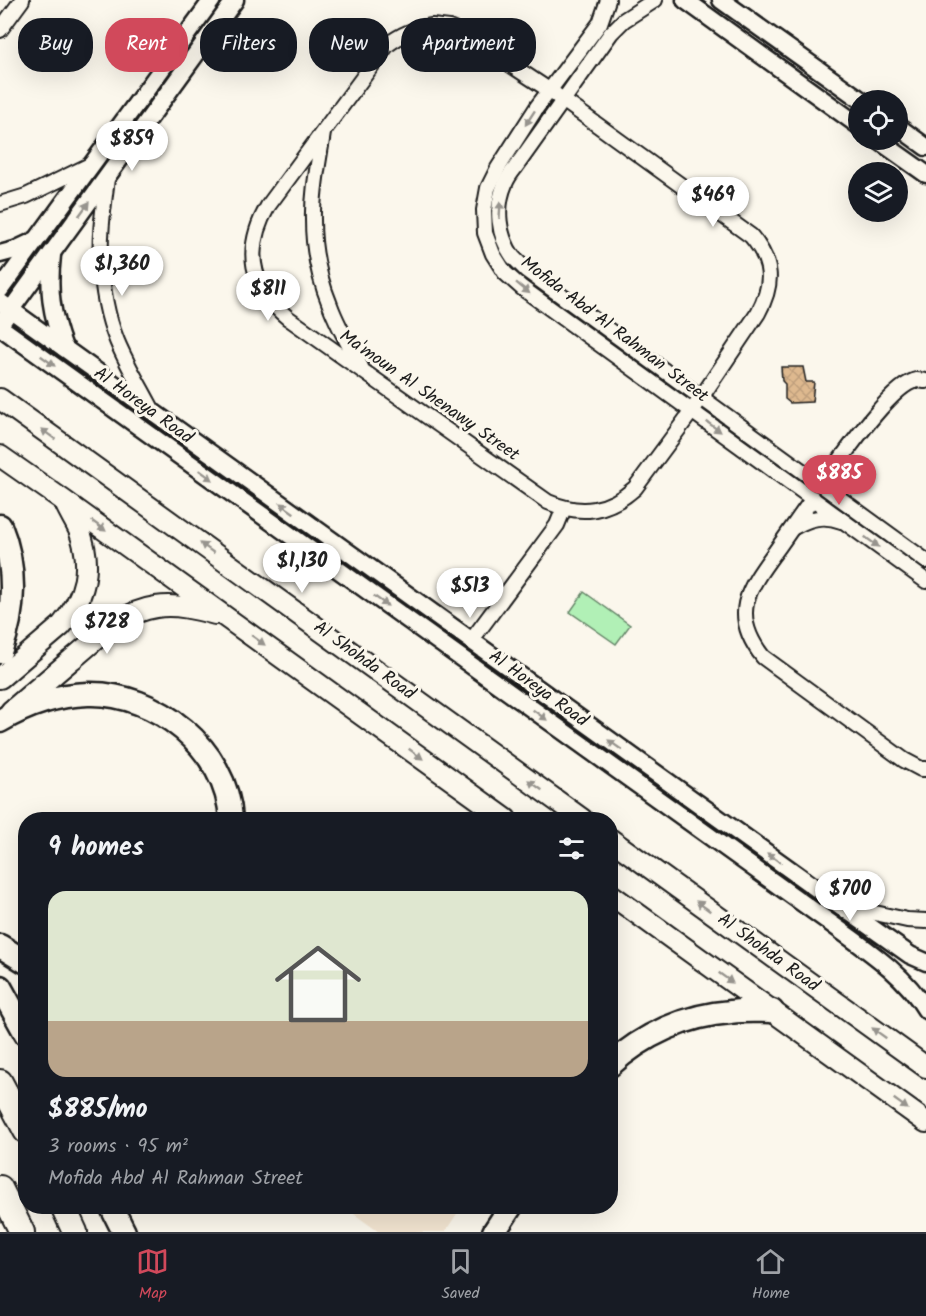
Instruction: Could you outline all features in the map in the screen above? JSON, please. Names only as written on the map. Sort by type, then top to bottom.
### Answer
[{"type":"highway","points":[[0,526],[7,548],[12,582],[10,617],[0,652]]},
{"type":"highway","points":[[0,721],[33,704],[70,695],[108,695],[144,705],[159,712],[197,742],[223,784],[230,812]]},
{"type":"highway","points":[[0,946],[18,957]]},
{"type":"highway","points":[[0,987],[18,1020]]},
{"type":"highway","points":[[618,1059],[653,1035],[690,1019],[730,1012],[772,1011]]},
{"type":"highway","points":[[0,1082],[18,1116]]},
{"type":"highway","points":[[0,1188],[22,1232]]},
{"type":"highway","points":[[67,1214],[75,1232]]},
{"type":"highway","points":[[115,1214],[123,1232]]},
{"type":"highway","points":[[494,1232],[506,1214]]},
{"type":"main road","name":"Al Shohda Road","points":[[0,399],[572,812]]},
{"type":"main road","points":[[0,456],[496,812]]},
{"type":"main road","points":[[0,678],[62,626],[81,597],[86,574],[85,552],[79,530],[63,500]]},
{"type":"main road","points":[[0,721],[114,624],[134,613],[168,606],[189,608],[225,617]]},
{"type":"main road","name":"Al Shohda Road","points":[[618,845],[926,1067]]},
{"type":"main road","points":[[618,900],[926,1122]]},
{"type":"street","points":[[0,30],[22,0]]},
{"type":"street","points":[[0,290],[212,0]]},
{"type":"street","points":[[0,325],[5,306],[53,251],[235,0]]},
{"type":"street","name":"Mofida Abd Al Rahman Street","points":[[609,0],[600,23],[549,90],[498,168],[488,188],[484,210],[485,233],[493,254],[505,273],[522,288],[926,581]]},
{"type":"street","name":"Mofida Abd Al Rahman Street","points":[[655,0],[624,20],[611,33],[514,168],[499,203],[499,222],[504,240],[513,257],[526,270],[926,561]]},
{"type":"street","points":[[685,0],[848,118]]},
{"type":"street","points":[[721,0],[848,91]]},
{"type":"street","name":"Ma'moun Al Shenawy Street","points":[[432,26],[448,28],[464,34],[549,90],[752,236],[766,260],[769,273],[769,287],[758,313],[692,411],[635,488],[613,504],[587,510],[564,508],[548,502],[276,308],[258,282],[252,251],[260,220],[268,206],[387,45],[400,35],[432,26]]},
{"type":"street","points":[[323,130],[315,186],[313,218],[315,248],[330,306],[362,370]]},
{"type":"street","points":[[908,134],[926,147]]},
{"type":"street","points":[[892,150],[926,174]]},
{"type":"street","points":[[0,204],[26,196],[92,164]]},
{"type":"street","points":[[106,177],[100,260],[109,314],[117,340],[154,413]]},
{"type":"street","points":[[0,254],[37,240]]},
{"type":"street","points":[[53,251],[50,300],[55,325],[64,348]]},
{"type":"street","name":"Al Horeya Road","points":[[5,306],[838,904],[910,955],[926,962]]},
{"type":"street","name":"Al Horeya Road","points":[[0,325],[829,922],[897,973],[926,1010]]},
{"type":"street","points":[[926,381],[915,380],[894,393],[822,485],[809,486],[813,498],[755,579],[747,594],[744,611],[746,628],[752,644],[763,657],[885,747],[904,760],[926,770]]},
{"type":"street","points":[[471,641],[557,525],[564,508]]},
{"type":"street","points":[[792,528],[805,520],[819,517],[834,518],[847,524]]},
{"type":"street","points":[[829,922],[838,904],[907,920],[926,921]]},
{"type":"street","points":[[897,973],[900,962],[910,955]]},
{"type":"shaded area","points":[[354,1214],[457,1214],[445,1232],[379,1232]]},
{"type":"green space","points":[[584,592],[630,625],[616,644],[570,612]]},
{"type":"building","points":[[781,367],[803,367],[806,382],[814,382],[812,402],[790,403],[785,399],[785,384],[782,381]]}]
